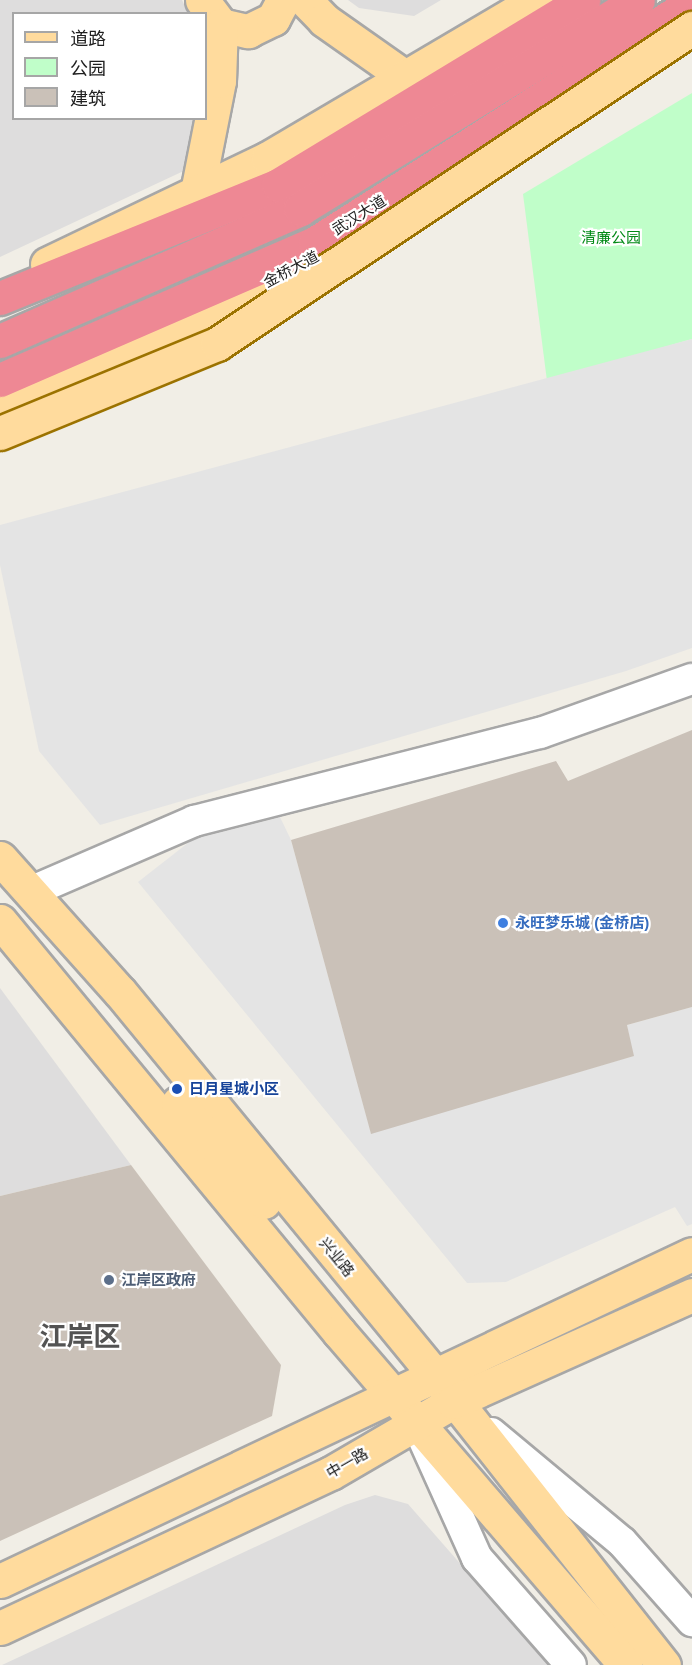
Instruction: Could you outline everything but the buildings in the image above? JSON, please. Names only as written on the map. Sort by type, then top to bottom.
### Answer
[{"type":"highway","points":[[0,298],[278,185],[583,0]]},
{"type":"highway","points":[[0,341],[300,209],[638,0]]},
{"type":"highway","name":"武汉大道","points":[[0,380],[315,243],[692,3]]},
{"type":"main road","points":[[212,12],[234,30],[261,27],[273,19],[284,0]]},
{"type":"main road","points":[[304,0],[324,20],[405,77]]},
{"type":"main road","points":[[0,284],[268,158],[536,0]]},
{"type":"main road","points":[[197,192],[219,81],[212,12]]},
{"type":"main road","points":[[0,433],[217,344],[692,29]]},
{"type":"main road","name":"金桥大道","points":[[0,409],[302,265],[692,29]]},
{"type":"main road","name":"兴业路","points":[[0,858],[15,891],[120,992],[434,1374],[453,1402],[664,1665]]},
{"type":"main road","points":[[15,891],[259,1196],[343,1295],[434,1374]]},
{"type":"main road","points":[[0,921],[391,1393],[626,1665]]},
{"type":"main road","points":[[0,1581],[391,1393],[692,1254]]},
{"type":"main road","name":"中一路","points":[[0,1628],[331,1473],[453,1402],[692,1295]]},
{"type":"street","points":[[15,891],[194,821],[540,733],[692,679]]},
{"type":"street","points":[[453,1402],[622,1542],[692,1621]]},
{"type":"street","points":[[416,1422],[477,1558],[571,1665]]},
{"type":"shaded area","points":[[0,0],[182,0],[188,12],[12,12],[12,120],[195,120],[190,168],[0,257]]},
{"type":"shaded area","points":[[348,0],[441,0],[414,16],[359,8]]},
{"type":"shaded area","points":[[692,339],[692,648],[626,671],[100,825],[39,751],[0,565],[0,525]]},
{"type":"shaded area","points":[[280,817],[291,840],[371,1133],[633,1056],[627,1025],[692,1007],[692,1224],[687,1226],[675,1207],[506,1282],[467,1283],[138,882],[193,839]]},
{"type":"shaded area","points":[[0,988],[131,1165],[0,1196]]},
{"type":"shaded area","points":[[375,1495],[408,1504],[549,1665],[2,1665],[345,1505]]},
{"type":"green space","name":"清廉公园","points":[[692,93],[692,339],[547,381],[523,194]]},
{"type":"place","name":"永旺梦乐城 (金桥店)","points":[[503,923]]},
{"type":"place","name":"日月星城小区","points":[[177,1089]]},
{"type":"place","name":"江岸区政府","points":[[109,1280]]},
{"type":"district","name":"江岸区","points":[[80,1338]]}]
